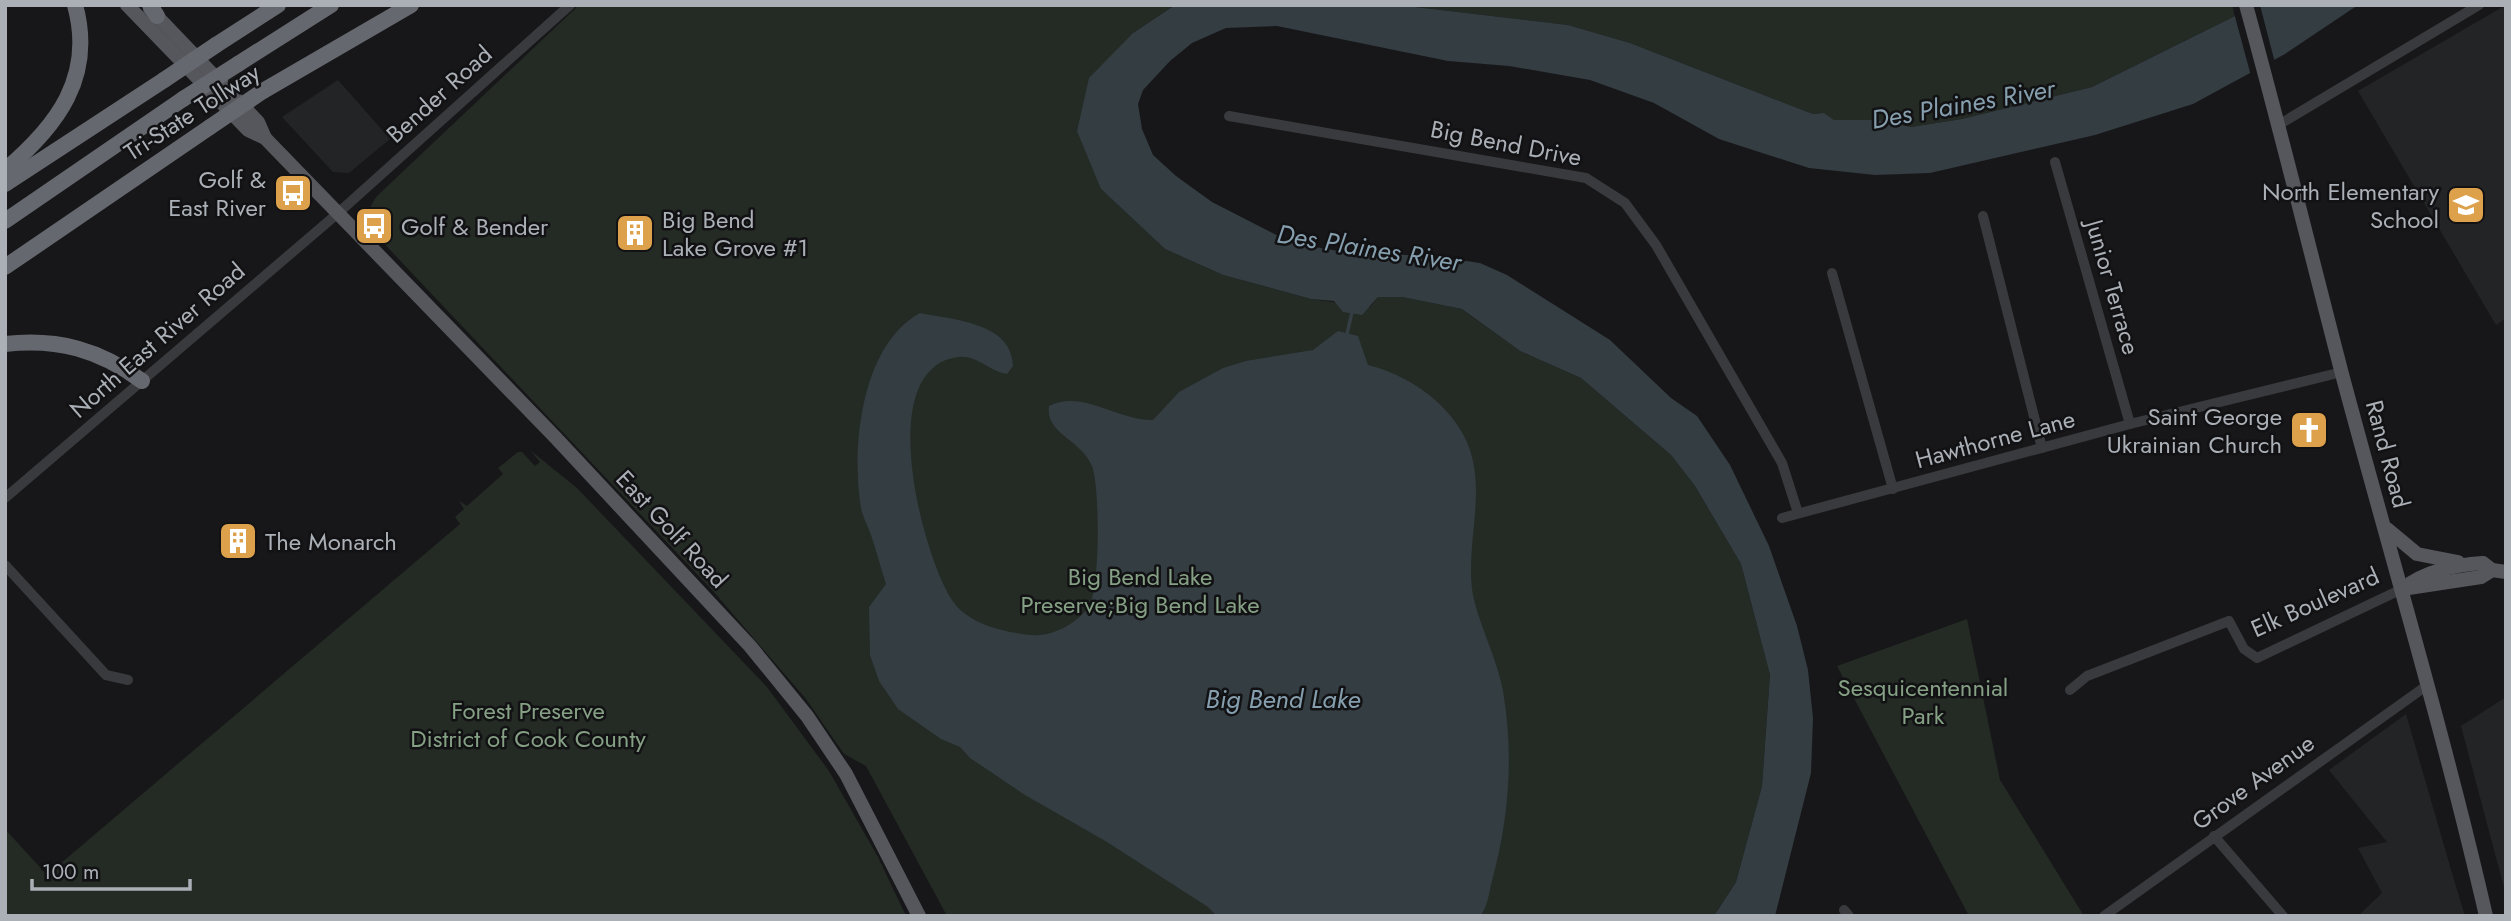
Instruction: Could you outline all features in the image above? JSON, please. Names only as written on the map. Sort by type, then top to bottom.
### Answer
[{"type":"highway","points":[[5,170],[36,143],[51,125],[71,90],[79,60],[82,30],[75,5]]},
{"type":"highway","points":[[5,184],[278,5]]},
{"type":"highway","name":"Tri-State Tollway","points":[[5,221],[183,99],[331,5]]},
{"type":"highway","name":"Tri-State Tollway","points":[[5,267],[263,91],[411,5]]},
{"type":"highway","points":[[5,344],[23,342],[91,351],[116,362],[142,381]]},
{"type":"main road","points":[[127,5],[247,130],[265,138]]},
{"type":"main road","name":"Rand Road","points":[[2246,5],[2280,124],[2342,372],[2429,684],[2486,916]]},
{"type":"main road","points":[[151,9],[258,122],[265,138]]},
{"type":"main road","name":"East Golf Road","points":[[265,138],[555,437],[750,646],[807,716],[845,775],[919,916]]},
{"type":"main road","points":[[2385,527],[2417,554],[2470,564]]},
{"type":"main road","name":"Elk Boulevard","points":[[2402,589],[2419,576],[2470,564],[2483,563],[2499,571]]},
{"type":"main road","name":"Elk Boulevard","points":[[2402,589],[2481,577],[2499,571]]},
{"type":"street","name":"Bender Road","points":[[337,214],[570,5]]},
{"type":"street","points":[[2280,124],[2479,5]]},
{"type":"street","name":"Big Bend Drive","points":[[1229,116],[1586,178],[1625,203],[1656,245],[1782,463],[1798,513]]},
{"type":"street","name":"Junior Terrace","points":[[2054,162],[2130,424]]},
{"type":"street","name":"North East River Road","points":[[5,498],[337,214]]},
{"type":"street","points":[[1983,216],[2042,448]]},
{"type":"street","points":[[1832,273],[1893,489]]},
{"type":"street","name":"Hawthorne Lane","points":[[1782,517],[2130,424],[2342,372]]},
{"type":"street","points":[[5,565],[106,675],[128,680]]},
{"type":"street","name":"Elk Boulevard","points":[[2070,690],[2087,676],[2229,621],[2244,649],[2257,658],[2402,589]]},
{"type":"street","name":"Grove Avenue","points":[[2104,916],[2429,684]]},
{"type":"street","points":[[2214,836],[2283,916]]},
{"type":"shaded area","name":"North Elementary School","points":[[2506,5],[2506,318],[2496,325],[2358,91]]},
{"type":"shaded area","points":[[338,80],[390,139],[349,173],[333,172],[282,117]]},
{"type":"shaded area","points":[[2506,697],[2506,895],[2461,726]]},
{"type":"shaded area","points":[[2406,714],[2465,916],[2358,916],[2382,893],[2358,848],[2387,842],[2329,770]]},
{"type":"green space","name":"Big Bend Lake Preserve;Big Bend Lake","points":[[579,5],[1175,5],[1133,33],[1101,189],[1165,249],[1223,275],[1311,299],[1370,307],[1378,297],[1402,297],[1462,309],[1520,351],[1581,378],[1671,455],[1695,486],[1741,564],[1770,675],[1762,786],[1736,882],[1714,916],[947,916],[866,766],[844,754],[806,699],[713,591],[373,232],[369,214],[377,196]]},
{"type":"green space","points":[[1398,5],[2232,5],[2235,16],[2092,87],[1962,119],[1911,127],[1877,120],[1834,120],[1823,113],[1813,114],[1630,43],[1568,25]]},
{"type":"green space","name":"Forest Preserve District of Cook County","points":[[530,450],[577,488],[767,687],[829,771],[878,857],[906,916],[5,916],[5,829],[47,875],[460,524],[455,517],[464,509],[459,501],[467,506],[503,474],[498,468],[518,452],[522,452],[535,466],[540,462]]},
{"type":"green space","name":"Sesquicentennial Park","points":[[1967,619],[2000,780],[2084,916],[1969,916],[1837,666]]},
{"type":"water","points":[[1175,5],[1398,5],[1568,25],[1630,43],[1813,114],[1824,113],[1834,120],[1877,120],[1911,127],[1962,119],[2092,87],[2235,16],[2265,5],[2358,5],[2285,54],[2193,104],[2095,135],[1930,173],[1875,175],[1809,168],[1719,139],[1654,103],[1590,80],[1509,66],[1448,61],[1277,26],[1226,28],[1192,43],[1170,61],[1143,90],[1138,104],[1142,129],[1153,155],[1212,202],[1292,243],[1338,251],[1440,257],[1480,263],[1507,275],[1610,340],[1671,398],[1697,416],[1730,465],[1769,546],[1797,626],[1808,670],[1813,718],[1811,773],[1775,916],[1714,916],[1736,882],[1762,786],[1770,675],[1741,564],[1695,486],[1671,455],[1581,378],[1520,351],[1462,309],[1402,297],[1378,297],[1362,315],[1343,312],[1334,301],[1311,299],[1223,275],[1165,249],[1101,189],[1077,131],[1089,78],[1133,33]]},
{"type":"water","name":"Big Bend Lake","points":[[920,313],[979,326],[1003,340],[1010,351],[1013,366],[1007,374],[965,357],[958,357],[932,369],[917,393],[911,427],[912,466],[918,507],[940,577],[952,600],[967,615],[988,626],[1011,632],[1049,634],[1073,622],[1090,604],[1096,577],[1098,535],[1092,466],[1080,449],[1052,423],[1049,406],[1074,401],[1127,416],[1153,420],[1179,392],[1223,368],[1246,361],[1313,350],[1338,331],[1358,336],[1368,365],[1410,382],[1447,411],[1464,436],[1475,473],[1472,589],[1500,678],[1508,739],[1506,810],[1488,899],[1480,916],[1217,916],[1208,907],[1107,842],[1025,795],[970,758],[960,747],[941,739],[898,709],[879,681],[870,655],[869,607],[886,584],[861,508],[858,457],[865,400],[873,373],[884,349],[900,328]]},
{"type":"pier","points":[[2260,5],[2275,63],[2251,76],[2234,13]]},
{"type":"waterway","points":[[1347,334],[1352,312]]},
{"type":"place","name":"Golf & East River","points":[[293,193]]},
{"type":"place","name":"North Elementary School","points":[[2466,205]]},
{"type":"place","name":"Golf & Bender","points":[[374,226]]},
{"type":"place","name":"Big Bend Lake Grove #1","points":[[635,233]]},
{"type":"place","name":"Saint George Ukrainian Church","points":[[2309,430]]},
{"type":"place","name":"The Monarch","points":[[238,541]]},
{"type":"water label","name":"Des Plaines River","points":[[1963,104]]},
{"type":"water label","name":"Des Plaines River","points":[[1369,248]]}]
